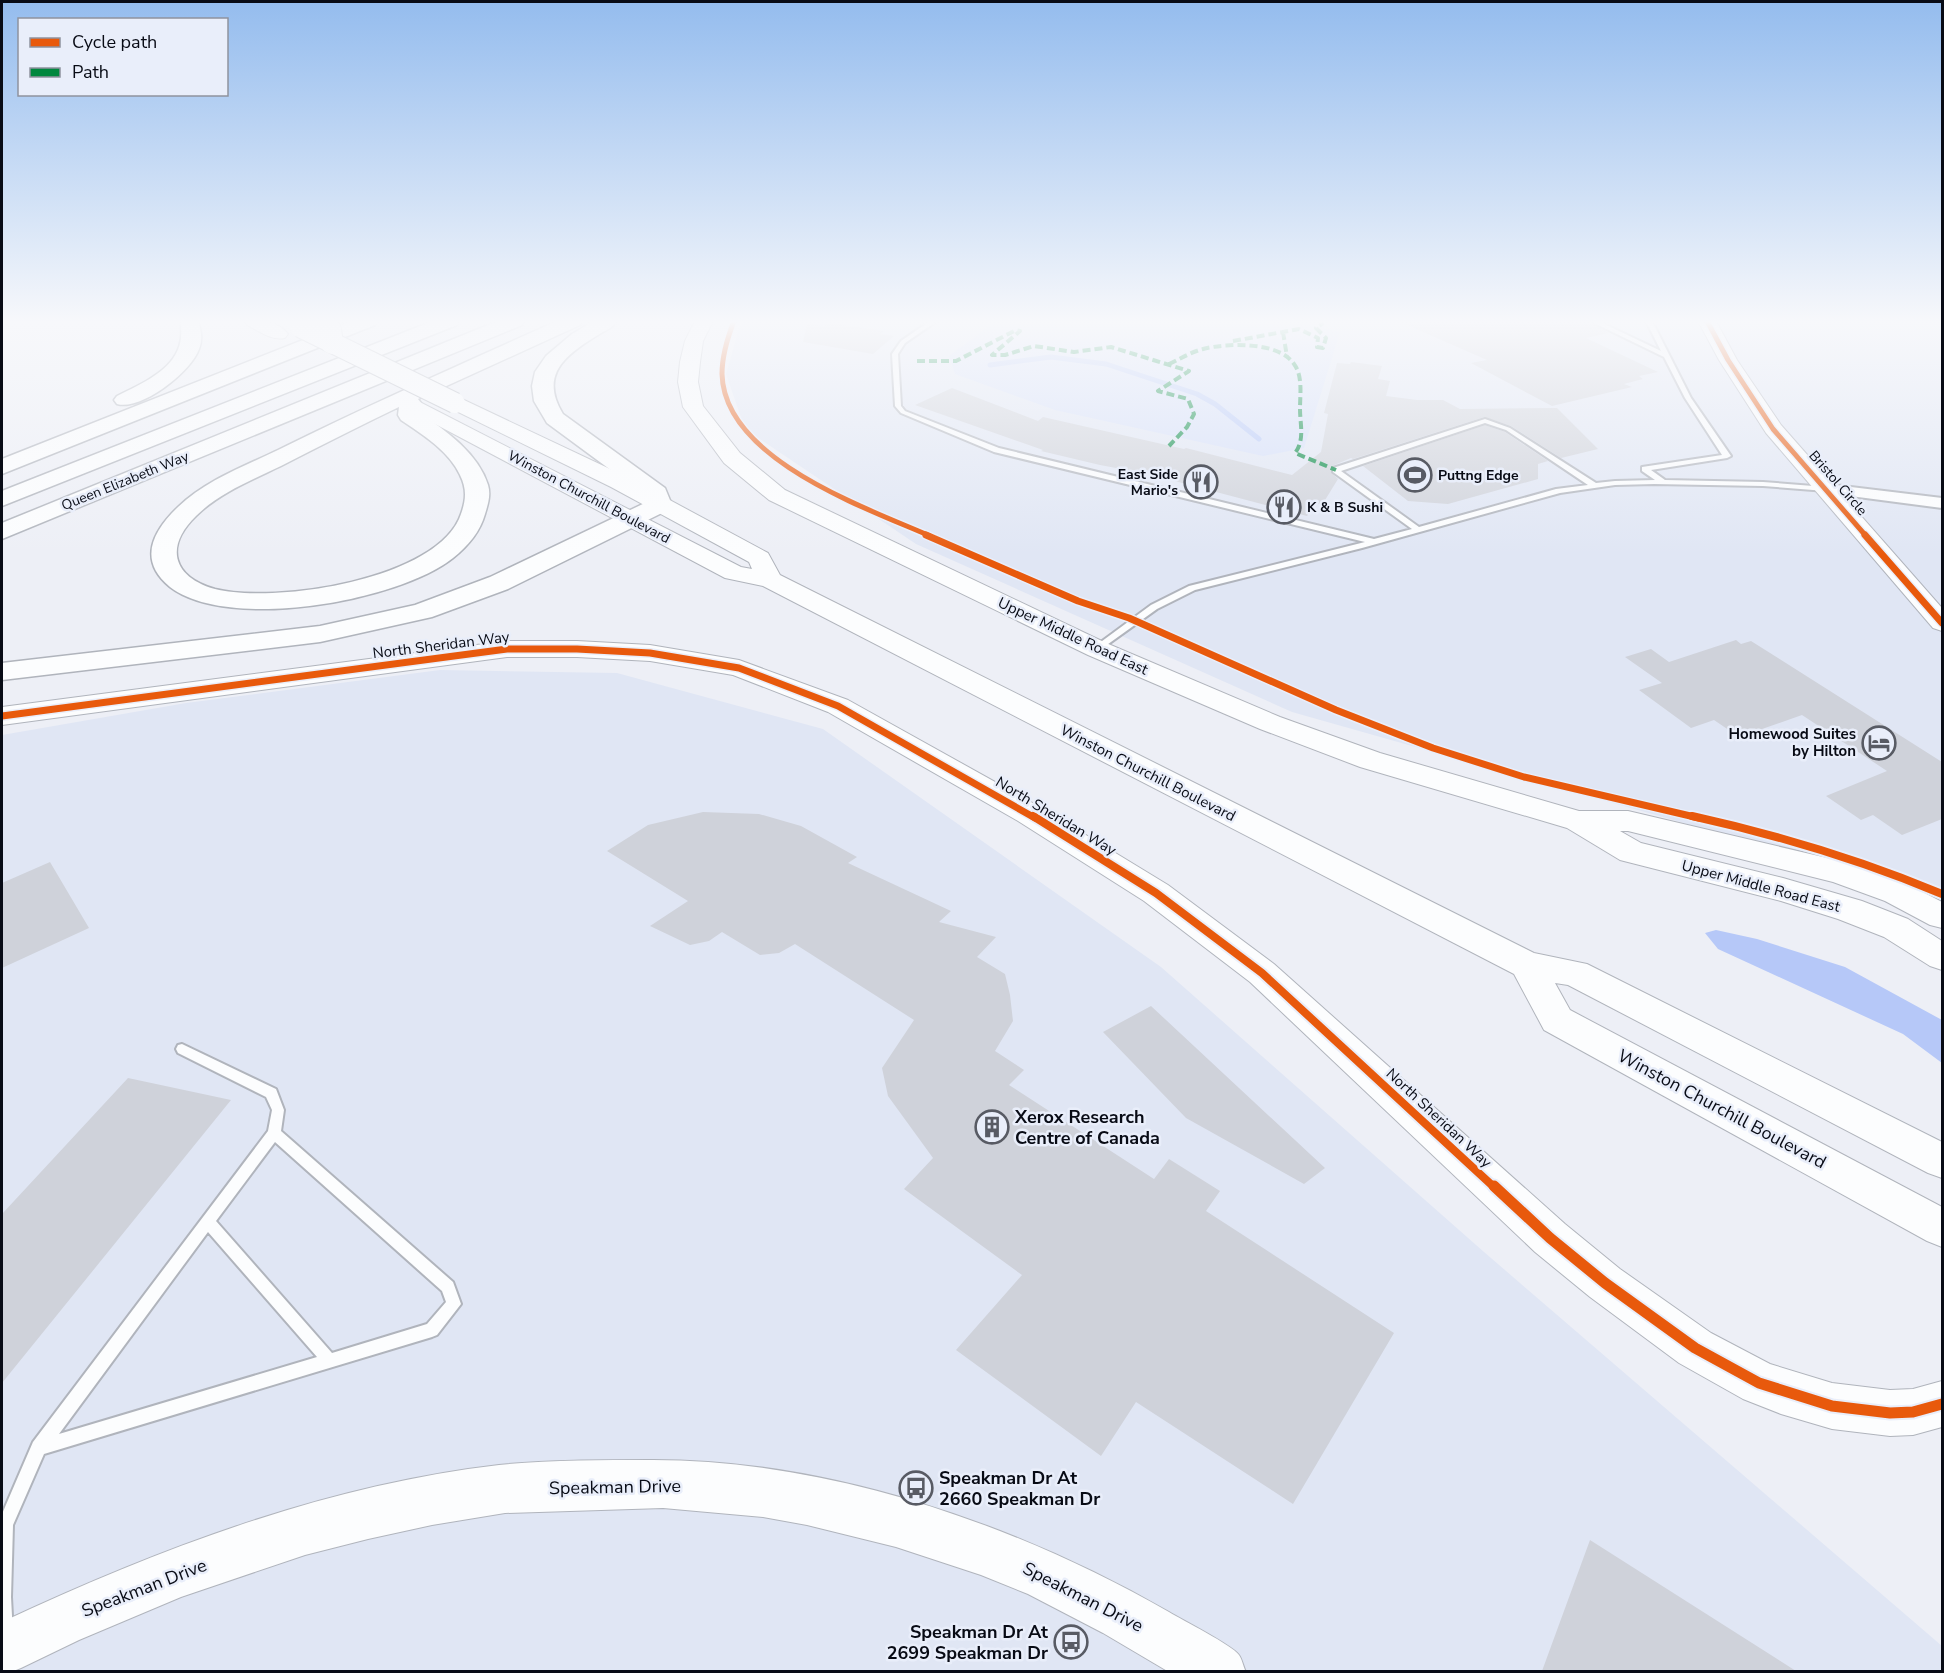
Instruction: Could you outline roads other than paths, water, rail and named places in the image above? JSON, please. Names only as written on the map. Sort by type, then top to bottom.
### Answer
[{"type":"highway","points":[[2,453],[110,408],[125,399]]},
{"type":"highway","points":[[2,467],[172,399]]},
{"type":"highway","name":"Queen Elizabeth Way","points":[[2,499],[254,399]]},
{"type":"highway","name":"Queen Elizabeth Way","points":[[2,531],[324,399]]},
{"type":"highway","points":[[402,399],[317,438],[214,493],[178,521],[165,539],[163,557],[168,572],[185,587],[211,597],[242,602],[285,602],[330,596],[370,586],[392,579],[428,562],[464,533],[472,521],[478,498],[473,477],[466,465],[419,412]]},
{"type":"highway","points":[[2,672],[320,634],[423,612],[499,582],[660,506],[657,493],[622,470],[555,418],[543,399]]},
{"type":"street","name":"Winston Churchill Boulevard","points":[[401,399],[419,412],[734,573],[770,580],[1527,965],[1575,973],[1942,1161]]},
{"type":"street","name":"Winston Churchill Boulevard","points":[[447,399],[619,482],[759,558],[770,580]]},
{"type":"street","name":"Upper Middle Road East","points":[[692,399],[693,406],[732,458],[777,495],[1097,649],[1270,723],[1359,756],[1578,821],[1631,852],[1783,890],[1871,917],[1905,933],[1942,957]]},
{"type":"street","name":"Bristol Circle","points":[[1753,399],[1773,429],[1942,623]]},
{"type":"street","points":[[1826,489],[1942,503]]},
{"type":"street","name":"North Sheridan Way","points":[[2,716],[507,650],[576,649],[650,653],[739,668],[838,706],[1029,814],[1156,893],[1263,973],[1558,1245],[1605,1283],[1695,1348],[1759,1383],[1832,1406],[1866,1411],[1913,1412],[1942,1404]]},
{"type":"street","name":"Upper Middle Road East","points":[[1578,821],[1628,821],[1840,872],[1897,893],[1942,916]]},
{"type":"street","name":"Winston Churchill Boulevard","points":[[1527,965],[1557,1020],[1942,1228]]},
{"type":"street","name":"Speakman Drive","points":[[3,1648],[122,1594],[180,1572],[322,1526],[426,1502],[499,1490],[676,1484],[741,1490],[878,1516],[961,1542],[1019,1564],[1080,1592],[1219,1671]]},
{"type":"lane","points":[[898,399],[898,406],[903,412],[997,450],[1371,542]]},
{"type":"lane","points":[[1663,482],[1645,469],[1727,456],[1689,399]]},
{"type":"lane","points":[[1418,530],[1336,470],[1485,421],[1508,429],[1595,486]]},
{"type":"lane","points":[[1097,649],[1154,607],[1192,588],[1559,491],[1595,486],[1663,482],[1763,484],[1826,489]]},
{"type":"lane","points":[[3,1648],[2,1597],[5,1525],[39,1448],[274,1133],[278,1110],[271,1093],[182,1049]]},
{"type":"lane","points":[[39,1448],[432,1330],[454,1304],[448,1287],[274,1133]]},
{"type":"lane","points":[[208,1222],[330,1361]]},
{"type":"water","points":[[1716,930],[1757,939],[1845,967],[1942,1020],[1942,1063],[1903,1034],[1718,949],[1705,933]]},
{"type":"waterway","points":[[1206,399],[1259,439]]},
{"type":"place","name":"Puttng Edge","points":[[1415,475]]},
{"type":"place","name":"East Side Mario's","points":[[1201,482]]},
{"type":"place","name":"K & B Sushi","points":[[1284,507]]},
{"type":"place","name":"Homewood Suites by Hilton","points":[[1879,743]]},
{"type":"place","name":"Xerox Research Centre of Canada","points":[[992,1127]]},
{"type":"place","name":"Speakman Dr At 2660 Speakman Dr","points":[[916,1488]]},
{"type":"place","name":"Speakman Dr At 2699 Speakman Dr","points":[[1071,1642]]}]
